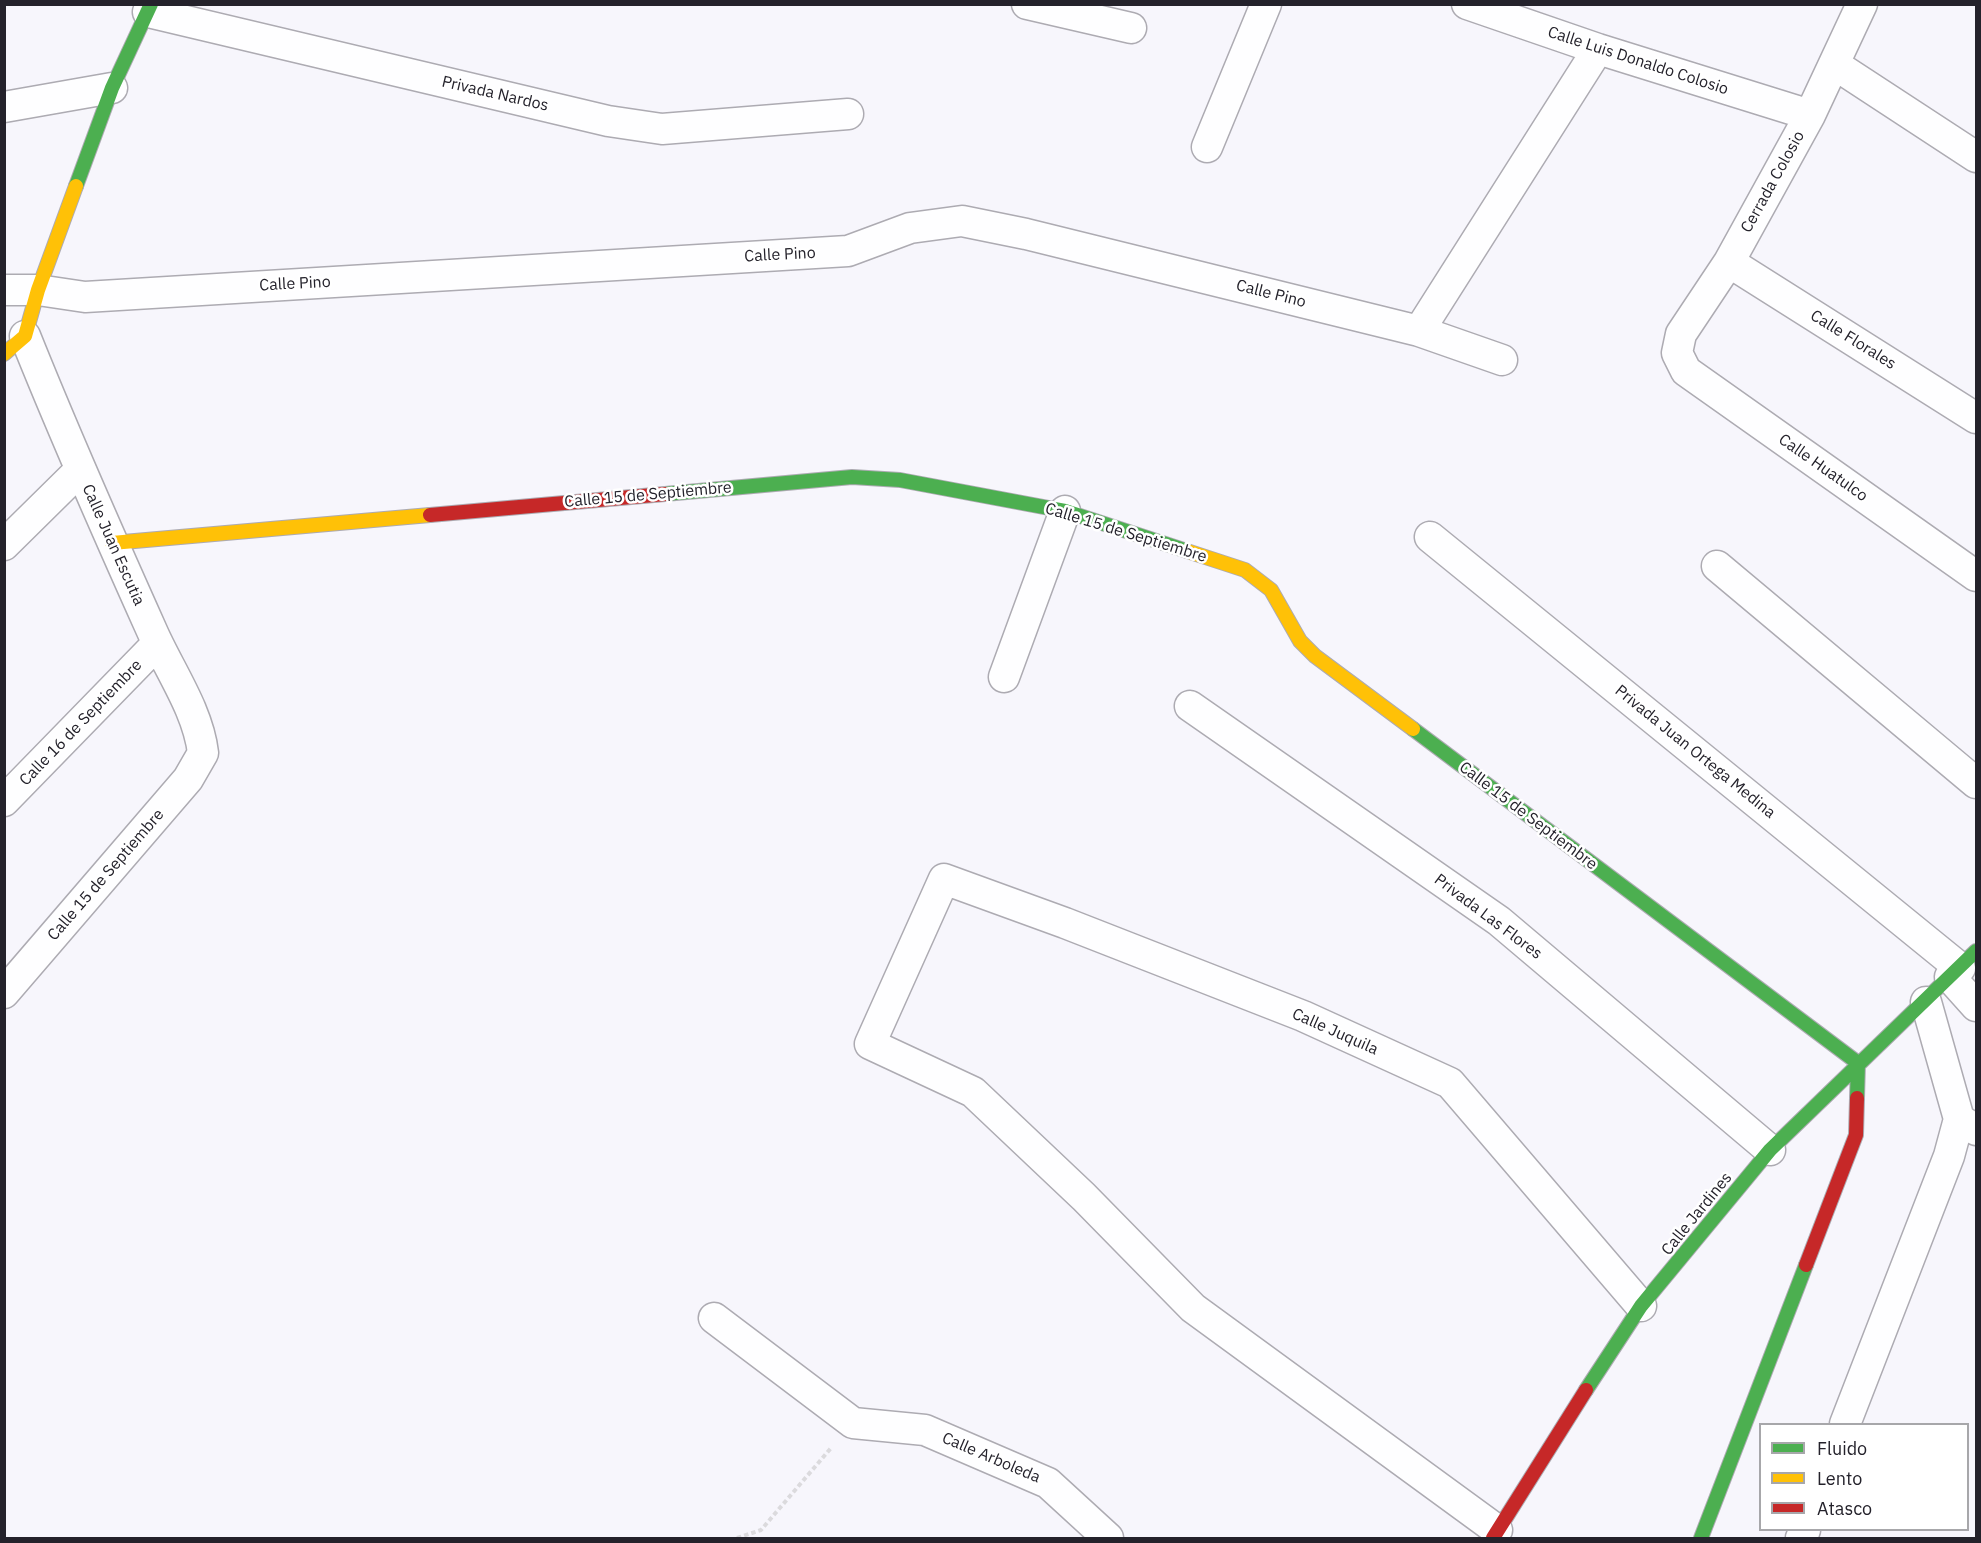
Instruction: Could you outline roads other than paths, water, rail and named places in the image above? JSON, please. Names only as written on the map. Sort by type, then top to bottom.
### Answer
[{"type":"street","points":[[1027,4],[1131,28]]},
{"type":"street","points":[[1207,147],[1266,4]]},
{"type":"street","name":"Calle Luis Donaldo Colosio","points":[[1467,4],[1598,49],[1810,115]]},
{"type":"street","name":"Cerrada Colosio","points":[[1677,353],[1681,333],[1729,262],[1810,115],[1862,4]]},
{"type":"street","name":"Calle Juan Escutia","points":[[149,8],[112,88],[38,290],[15,345],[79,471],[197,724],[203,753]]},
{"type":"street","name":"Privada Nardos","points":[[149,8],[608,121],[662,129],[848,114]]},
{"type":"street","points":[[1419,331],[1598,49]]},
{"type":"street","points":[[1834,64],[1977,157]]},
{"type":"street","points":[[4,107],[112,88]]},
{"type":"street","name":"Calle Pino","points":[[4,290],[38,290],[85,297],[848,251],[910,228],[962,221],[1026,234],[1419,331],[1502,360]]},
{"type":"street","name":"Calle Florales","points":[[1729,262],[1977,418]]},
{"type":"street","name":"Calle Huatulco","points":[[1677,353],[1686,371],[1977,576]]},
{"type":"street","points":[[4,545],[79,471]]},
{"type":"street","name":"Calle 15 de Septiembre","points":[[112,543],[852,477],[900,480],[1065,511],[1245,570],[1271,590],[1300,641],[1315,656],[1858,1063]]},
{"type":"street","points":[[1004,677],[1065,511]]},
{"type":"street","name":"Privada Juan Ortega Medina","points":[[1430,537],[1962,965],[1977,1006]]},
{"type":"street","points":[[1717,566],[1977,783]]},
{"type":"street","name":"Calle 16 de Septiembre","points":[[4,801],[158,644]]},
{"type":"street","name":"Privada Las Flores","points":[[1190,706],[1499,921],[1770,1150]]},
{"type":"street","name":"Calle 15 de Septiembre","points":[[4,993],[188,779],[203,753]]},
{"type":"street","name":"Calle Juquila","points":[[1495,1534],[1192,1308],[1084,1197],[973,1092],[870,1044],[944,879],[1065,923],[1303,1016],[1450,1083],[1641,1306]]},
{"type":"street","name":"Calle Jardines","points":[[1495,1534],[1641,1306],[1770,1150],[1962,965]]},
{"type":"street","points":[[1846,1423],[1949,1156],[1968,1124],[1926,1002]]},
{"type":"street","points":[[1701,1539],[1856,1135],[1858,1063]]},
{"type":"street","name":"Calle Arboleda","points":[[714,1318],[853,1423],[925,1430],[1048,1483],[1108,1539]]}]
